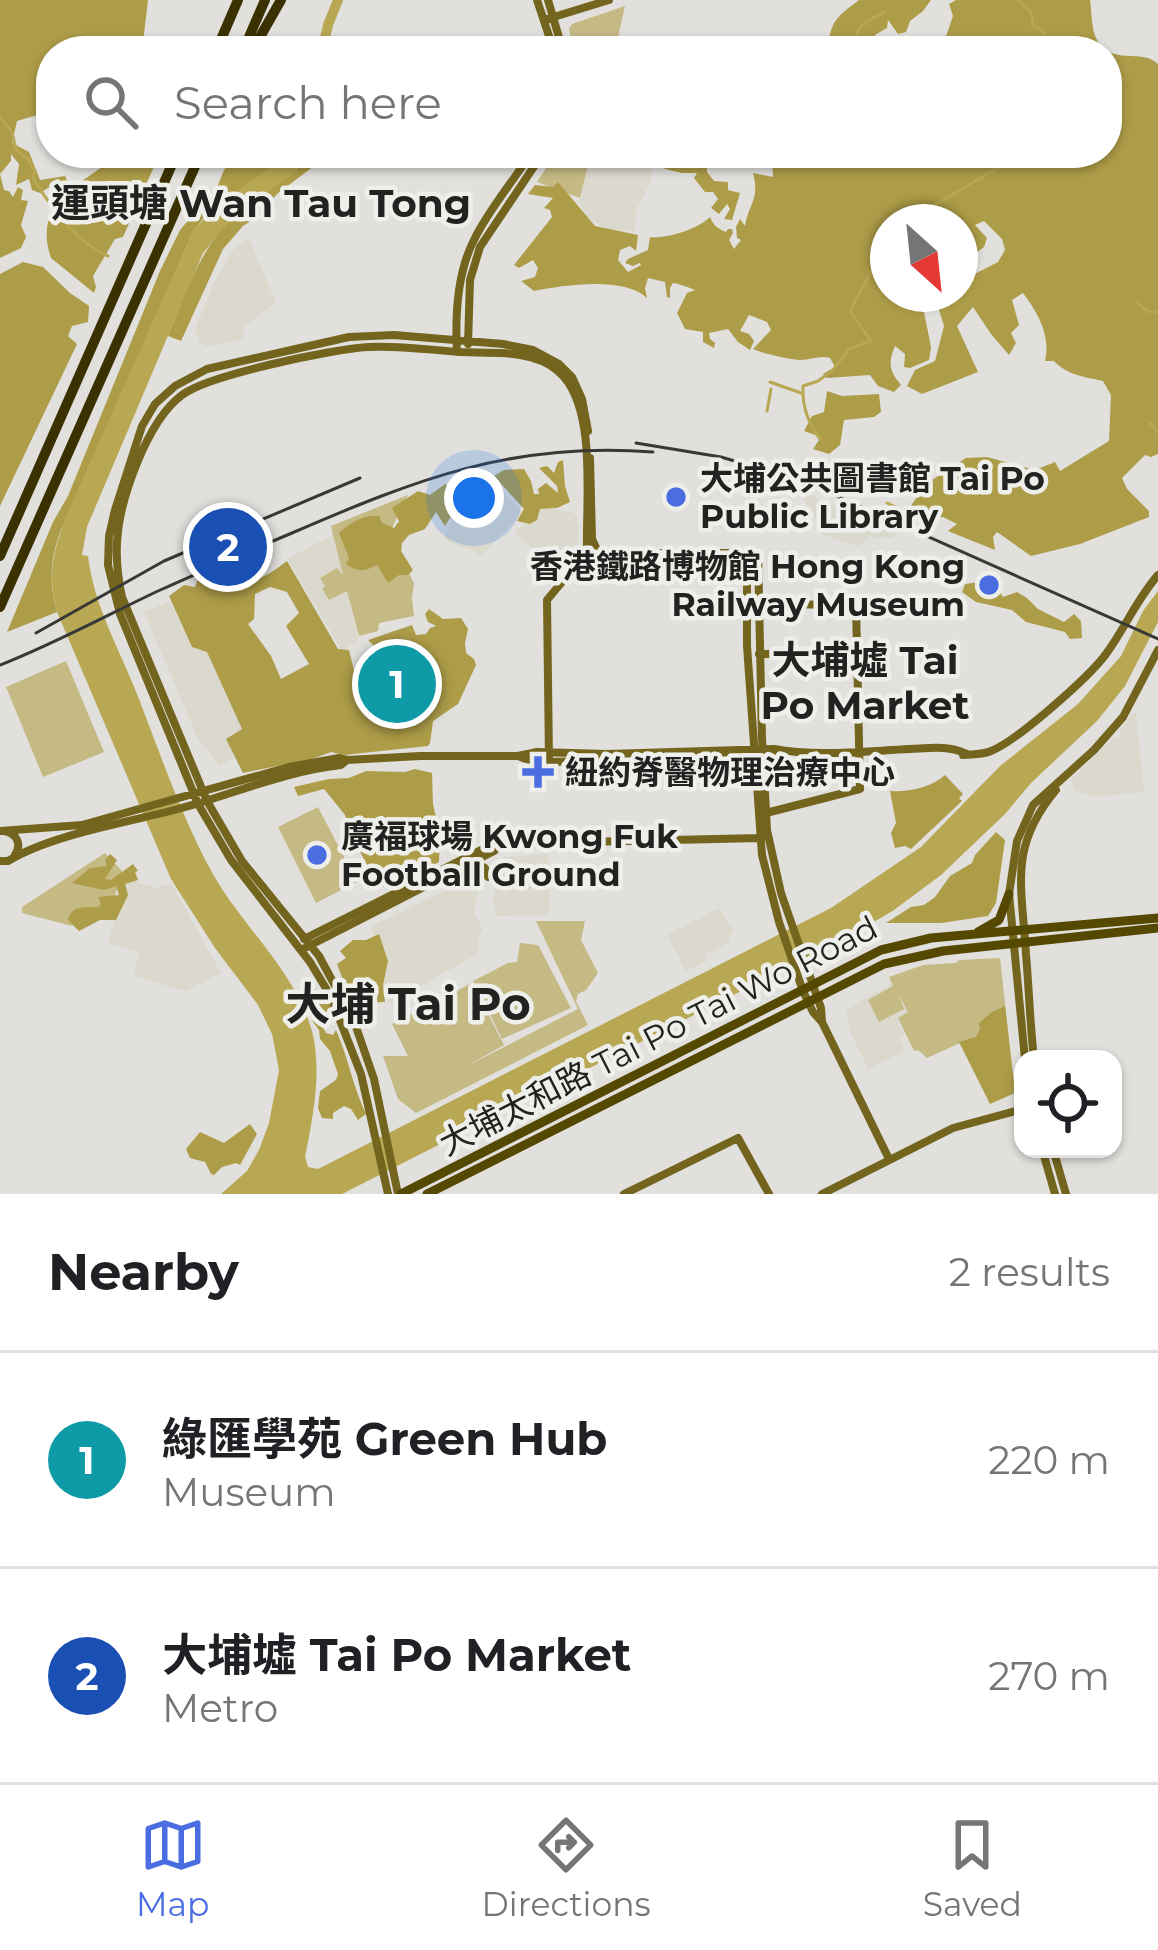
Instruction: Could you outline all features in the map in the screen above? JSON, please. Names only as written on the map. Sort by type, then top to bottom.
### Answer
[{"type":"highway","points":[[222,36],[238,0]]},
{"type":"highway","points":[[253,36],[265,0]]},
{"type":"highway","points":[[258,36],[281,0]]},
{"type":"highway","points":[[0,556],[170,168]]},
{"type":"highway","points":[[0,607],[194,168]]},
{"type":"main road","points":[[537,0],[557,36]]},
{"type":"main road","points":[[548,0],[552,36]]},
{"type":"main road","points":[[549,18],[609,0]]},
{"type":"main road","points":[[457,352],[460,284],[467,254],[522,168]]},
{"type":"main road","points":[[468,346],[470,280],[480,248],[533,168]]},
{"type":"main road","points":[[394,1191],[379,1127],[341,1019],[298,946],[251,888],[200,798],[120,614],[109,575],[108,545],[134,446],[146,418],[168,392],[207,369],[349,337],[456,340],[531,357],[555,369],[573,391],[587,445],[592,539],[603,554]]},
{"type":"main road","points":[[379,1127],[374,1078],[330,974],[309,941],[242,861],[200,798],[122,598],[117,539],[152,430],[187,391],[212,379],[352,348],[457,352],[468,346]]},
{"type":"main road","points":[[549,757],[547,600],[587,548],[587,445]]},
{"type":"main road","points":[[747,553],[749,667],[770,854],[784,920]]},
{"type":"main road","points":[[582,558],[758,553],[760,838],[808,988],[890,1159]]},
{"type":"main road","points":[[2,831],[70,827],[130,816],[298,764],[339,758],[779,756],[938,746],[971,754],[994,750],[1096,666],[1158,575]]},
{"type":"main road","points":[[759,604],[856,605],[858,653],[860,789],[766,811]]},
{"type":"main road","points":[[1019,936],[1009,894],[1012,859],[1025,820],[1033,805],[1123,717],[1158,650]]},
{"type":"main road","points":[[749,667],[760,654],[858,653]]},
{"type":"main road","points":[[1028,1050],[1019,936],[1024,847],[1038,812],[1059,784]]},
{"type":"main road","points":[[14,856],[130,816]]},
{"type":"main road","points":[[0,861],[8,861],[19,848],[12,833],[2,831]]},
{"type":"main road","points":[[309,941],[493,844],[760,838]]},
{"type":"main road","points":[[298,946],[502,844]]},
{"type":"main road","points":[[473,862],[485,868],[488,877]]},
{"type":"main road","points":[[967,936],[997,922],[1009,894]]},
{"type":"main road","name":"大埔太和路 Tai Po Tai Wo Road","points":[[394,1191],[808,988],[908,956],[1158,918]]},
{"type":"main road","name":"大埔太和路 Tai Po Tai Wo Road","points":[[430,1194],[881,950],[914,940],[1158,928]]},
{"type":"main road","points":[[823,1194],[953,1128],[1014,1111]]},
{"type":"main road","points":[[624,1194],[738,1138],[769,1194]]},
{"type":"main road","points":[[1044,1158],[1054,1194]]},
{"type":"main road","points":[[1056,1158],[1066,1194]]},
{"type":"shaded area","points":[[0,0],[148,0],[144,36],[36,36],[36,115],[17,121],[12,143],[29,152],[40,180],[65,176],[69,185],[63,190],[51,186],[40,193],[32,190],[29,179],[16,185],[19,164],[11,154],[0,174]]},
{"type":"shaded area","points":[[859,0],[931,0],[910,21],[906,32],[898,34],[888,20],[887,28],[875,36],[830,36],[844,11]]},
{"type":"shaded area","points":[[956,0],[1090,0],[1096,36],[946,36],[953,16],[949,4]]},
{"type":"shaded area","points":[[625,6],[618,36],[571,36],[572,24]]},
{"type":"shaded area","points":[[1122,55],[1158,64],[1158,454],[1145,455],[1122,478],[1149,517],[1080,544],[1031,556],[997,532],[995,550],[948,531],[957,524],[943,517],[932,519],[910,507],[926,484],[966,458],[987,457],[1035,470],[1055,462],[1060,471],[1109,441],[1111,395],[1103,381],[1045,361],[1042,325],[1023,293],[1012,300],[1019,325],[1011,333],[1016,343],[1009,355],[976,312],[978,272],[998,262],[1005,250],[1002,239],[984,221],[978,224],[978,204],[870,204],[870,312],[924,312],[931,347],[929,360],[910,368],[904,367],[905,354],[895,346],[891,366],[901,385],[894,392],[878,386],[870,375],[827,378],[823,374],[835,367],[830,358],[796,360],[753,349],[771,330],[767,322],[749,315],[740,331],[754,341],[750,350],[728,329],[709,333],[714,348],[703,342],[703,332],[685,329],[677,313],[687,293],[695,290],[685,286],[673,283],[670,298],[665,282],[648,278],[647,298],[609,285],[534,291],[521,281],[535,277],[538,268],[533,260],[519,268],[514,265],[552,217],[544,208],[553,198],[528,194],[535,185],[553,187],[558,182],[595,226],[638,235],[636,251],[630,246],[620,250],[618,260],[628,272],[641,265],[625,263],[648,250],[650,237],[682,232],[710,217],[721,230],[732,229],[729,240],[734,249],[741,240],[736,227],[740,219],[745,226],[755,195],[753,173],[773,177],[773,168],[1122,168]]},
{"type":"shaded area","points":[[101,168],[153,168],[123,237],[115,239],[93,276],[94,293],[51,258],[47,238],[55,207]]},
{"type":"shaded area","points":[[270,168],[298,168],[232,218],[203,253],[87,527],[82,555],[88,556],[101,610],[197,844],[304,1009],[315,1043],[316,1076],[305,1157],[308,1167],[318,1169],[831,908],[921,847],[1000,766],[1078,704],[1121,656],[1158,591],[1158,622],[1125,686],[1097,721],[941,875],[894,910],[342,1194],[221,1194],[247,1171],[269,1123],[279,1070],[272,1034],[258,1005],[171,879],[57,612],[52,574],[66,516],[193,232],[227,198]]},
{"type":"shaded area","points":[[271,168],[203,219],[193,232],[60,532],[52,572],[57,612],[7,632],[160,271],[180,230],[214,195],[224,170]]},
{"type":"shaded area","points":[[311,168],[277,194],[223,249],[181,341],[168,336],[214,240],[238,213],[295,170]]},
{"type":"shaded area","points":[[546,168],[587,168],[580,198],[537,182]]},
{"type":"shaded area","points":[[587,168],[653,168],[636,211],[635,231],[608,230],[588,219],[579,202]]},
{"type":"shaded area","points":[[707,168],[714,181],[728,182],[728,190],[740,193],[732,220],[724,219],[730,209],[727,204],[719,214],[711,208],[718,199],[713,192],[705,192],[694,178],[697,173],[665,169]]},
{"type":"shaded area","points":[[0,174],[4,190],[13,197],[18,187],[23,190],[21,200],[28,201],[21,248],[0,258]]},
{"type":"shaded area","points":[[978,228],[987,238],[978,251]]},
{"type":"shaded area","points":[[249,238],[276,303],[243,327],[244,339],[209,347],[199,343],[195,329],[216,279],[233,250]]},
{"type":"shaded area","points":[[23,262],[43,267],[89,306],[88,322],[72,326],[68,336],[77,344],[0,506],[0,274]]},
{"type":"shaded area","points":[[940,312],[969,312],[957,326],[978,372],[922,394],[907,386],[915,370],[935,361],[944,326]]},
{"type":"shaded area","points":[[827,391],[842,396],[879,394],[881,412],[844,420],[840,445],[829,454],[813,449],[821,437],[804,431],[812,416],[824,412]]},
{"type":"shaded area","points":[[563,460],[570,502],[540,509],[537,520],[530,524],[517,521],[524,509],[494,476],[524,469],[534,494],[546,483],[558,493],[539,468],[547,466],[554,473]]},
{"type":"shaded area","points":[[488,476],[523,512],[480,557],[445,537],[462,484]]},
{"type":"shaded area","points":[[445,484],[465,494],[445,526],[436,512],[425,529],[402,543],[401,551],[413,570],[408,575],[388,583],[377,565],[362,570],[346,564],[349,558],[339,533],[343,529],[373,516],[394,528],[399,521],[392,508],[418,491],[430,495]]},
{"type":"shaded area","points":[[799,491],[898,532],[892,538],[871,536],[858,546],[820,534],[812,508]]},
{"type":"shaded area","points":[[408,495],[389,534],[414,583],[414,616],[379,623],[378,631],[359,636],[347,591],[329,600],[322,589],[320,578],[337,568],[343,575],[331,526]]},
{"type":"shaded area","points":[[552,509],[577,517],[579,539],[560,573],[515,533],[536,511]]},
{"type":"shaded area","points":[[331,526],[359,641],[342,651],[287,559],[332,535]]},
{"type":"shaded area","points":[[287,561],[338,649],[349,650],[357,683],[386,715],[432,674],[419,663],[403,675],[368,640],[412,625],[416,635],[426,634],[436,626],[428,622],[425,614],[429,609],[443,619],[461,618],[468,629],[466,653],[476,665],[458,704],[433,721],[428,746],[344,755],[331,752],[243,773],[226,739],[242,729],[207,652],[192,647],[169,596],[184,585],[195,587],[205,576],[248,581]],"holes":[[[270,587],[287,592],[299,613],[286,626],[309,664],[281,679],[248,624],[254,619],[255,594]]]},
{"type":"shaded area","points":[[980,582],[1003,597],[1017,592],[1064,622],[1074,614],[1081,621],[1082,638],[1070,639],[1065,632],[1026,622],[1012,610],[976,602],[962,592],[965,584]]},
{"type":"shaded area","points":[[170,601],[192,647],[207,652],[242,730],[238,756],[220,766],[198,739],[144,612]]},
{"type":"shaded area","points":[[66,661],[104,752],[43,777],[6,687]]},
{"type":"shaded area","points":[[1136,713],[1144,792],[1094,797],[1074,790],[1071,779],[1114,737],[1118,739],[1118,731]]},
{"type":"shaded area","points":[[366,771],[432,773],[439,862],[387,888],[378,885],[345,815],[324,789],[298,796],[294,787]]},
{"type":"shaded area","points":[[945,775],[963,794],[962,801],[911,849],[895,848],[890,791],[919,788]]},
{"type":"shaded area","name":"廣福球場 Kwong Fuk Football Ground","points":[[318,807],[357,882],[316,903],[278,827]]},
{"type":"shaded area","points":[[996,832],[1005,840],[996,903],[988,916],[941,923],[886,923],[935,897],[950,876],[972,863]]},
{"type":"shaded area","points":[[105,853],[122,871],[109,918],[80,919],[72,926],[22,913],[22,907]]},
{"type":"shaded area","points":[[110,854],[117,860],[105,879],[111,880],[133,864],[138,880],[125,884],[128,895],[116,920],[100,920],[79,931],[68,920],[73,911],[98,907],[98,897],[119,895],[116,886],[104,890],[72,883],[90,868],[107,866]]},
{"type":"shaded area","points":[[548,854],[550,915],[496,916],[493,896],[503,857]]},
{"type":"shaded area","points":[[475,876],[480,884],[474,912],[482,929],[478,954],[389,1003],[371,969],[375,937],[370,927]]},
{"type":"shaded area","points":[[126,879],[157,888],[171,883],[221,973],[186,991],[134,976],[139,952],[108,943]]},
{"type":"shaded area","points":[[719,908],[734,930],[730,942],[686,971],[667,935]]},
{"type":"shaded area","points":[[536,921],[585,921],[581,940],[598,973],[576,1001],[588,1025],[416,1113],[398,1099],[383,1056],[408,1056],[392,1024],[472,983],[504,1045],[465,1067],[578,1009]]},
{"type":"shaded area","points":[[379,934],[388,961],[385,1002],[352,1003],[337,964],[346,958],[340,951],[353,940]]},
{"type":"shaded area","points":[[520,943],[538,945],[571,1008],[502,1039],[473,981],[517,962]]},
{"type":"shaded area","points":[[1000,958],[1014,1092],[960,1043],[927,1058],[914,1051],[898,1018],[908,1012],[898,993],[904,1009],[879,1022],[868,1000],[893,986],[889,977],[923,965]]},
{"type":"shaded area","points":[[892,983],[909,1012],[896,1019],[904,1034],[899,1038],[905,1051],[868,1069],[849,1029],[847,1009]]},
{"type":"shaded area","points":[[307,984],[331,1006],[332,1017],[326,1016],[323,1027],[333,1035],[336,1030],[340,1040],[366,1114],[358,1120],[344,1106],[333,1113],[333,1119],[322,1118],[318,1108],[320,1091],[338,1074],[313,1022],[302,987]]},
{"type":"shaded area","points":[[1005,1006],[1014,1093],[990,1104],[959,1042],[976,1037],[979,1023]]},
{"type":"shaded area","points":[[250,1124],[257,1134],[240,1165],[222,1167],[214,1175],[205,1162],[190,1158],[186,1149],[200,1132],[224,1143]]},
{"type":"waterway","points":[[325,36],[338,0]]},
{"type":"waterway","points":[[1018,0],[1046,36]]},
{"type":"waterway","points":[[857,36],[865,23],[884,12]]},
{"type":"waterway","points":[[0,117],[56,212],[75,233],[108,256]]},
{"type":"waterway","points":[[937,204],[998,168]]},
{"type":"waterway","points":[[820,439],[806,414],[803,386],[833,370],[849,349],[871,341],[850,311],[870,274]]},
{"type":"waterway","points":[[1137,302],[1158,313]]},
{"type":"waterway","points":[[770,382],[801,393]]},
{"type":"waterway","points":[[767,411],[771,389]]},
{"type":"waterway","points":[[1150,423],[1158,432]]},
{"type":"waterway","points":[[887,503],[903,510]]},
{"type":"railway","points":[[636,443],[721,457],[803,481],[1158,639]]},
{"type":"railway","points":[[0,665],[208,569],[425,481],[467,468],[556,452],[653,452]]},
{"type":"railway","points":[[36,633],[164,561],[360,478]]},
{"type":"place","name":"大埔公共圖書館 Tai Po Public Library","points":[[676,497]]},
{"type":"place","name":"大埔墟 Tai Po Market","points":[[228,547]]},
{"type":"place","name":"香港鐵路博物館 Hong Kong Railway Museum","points":[[989,585]]},
{"type":"place","name":"綠匯學苑 Green Hub","points":[[397,684]]},
{"type":"place","name":"紐約脊醫物理治療中心","points":[[538,772]]},
{"type":"place","name":"廣福球場 Kwong Fuk Football Ground","points":[[317,855]]},
{"type":"district","name":"運頭塘 Wan Tau Tong","points":[[261,203]]},
{"type":"district","name":"大埔墟 Tai Po Market","points":[[865,682]]},
{"type":"district","name":"大埔 Tai Po","points":[[408,1004]]}]
